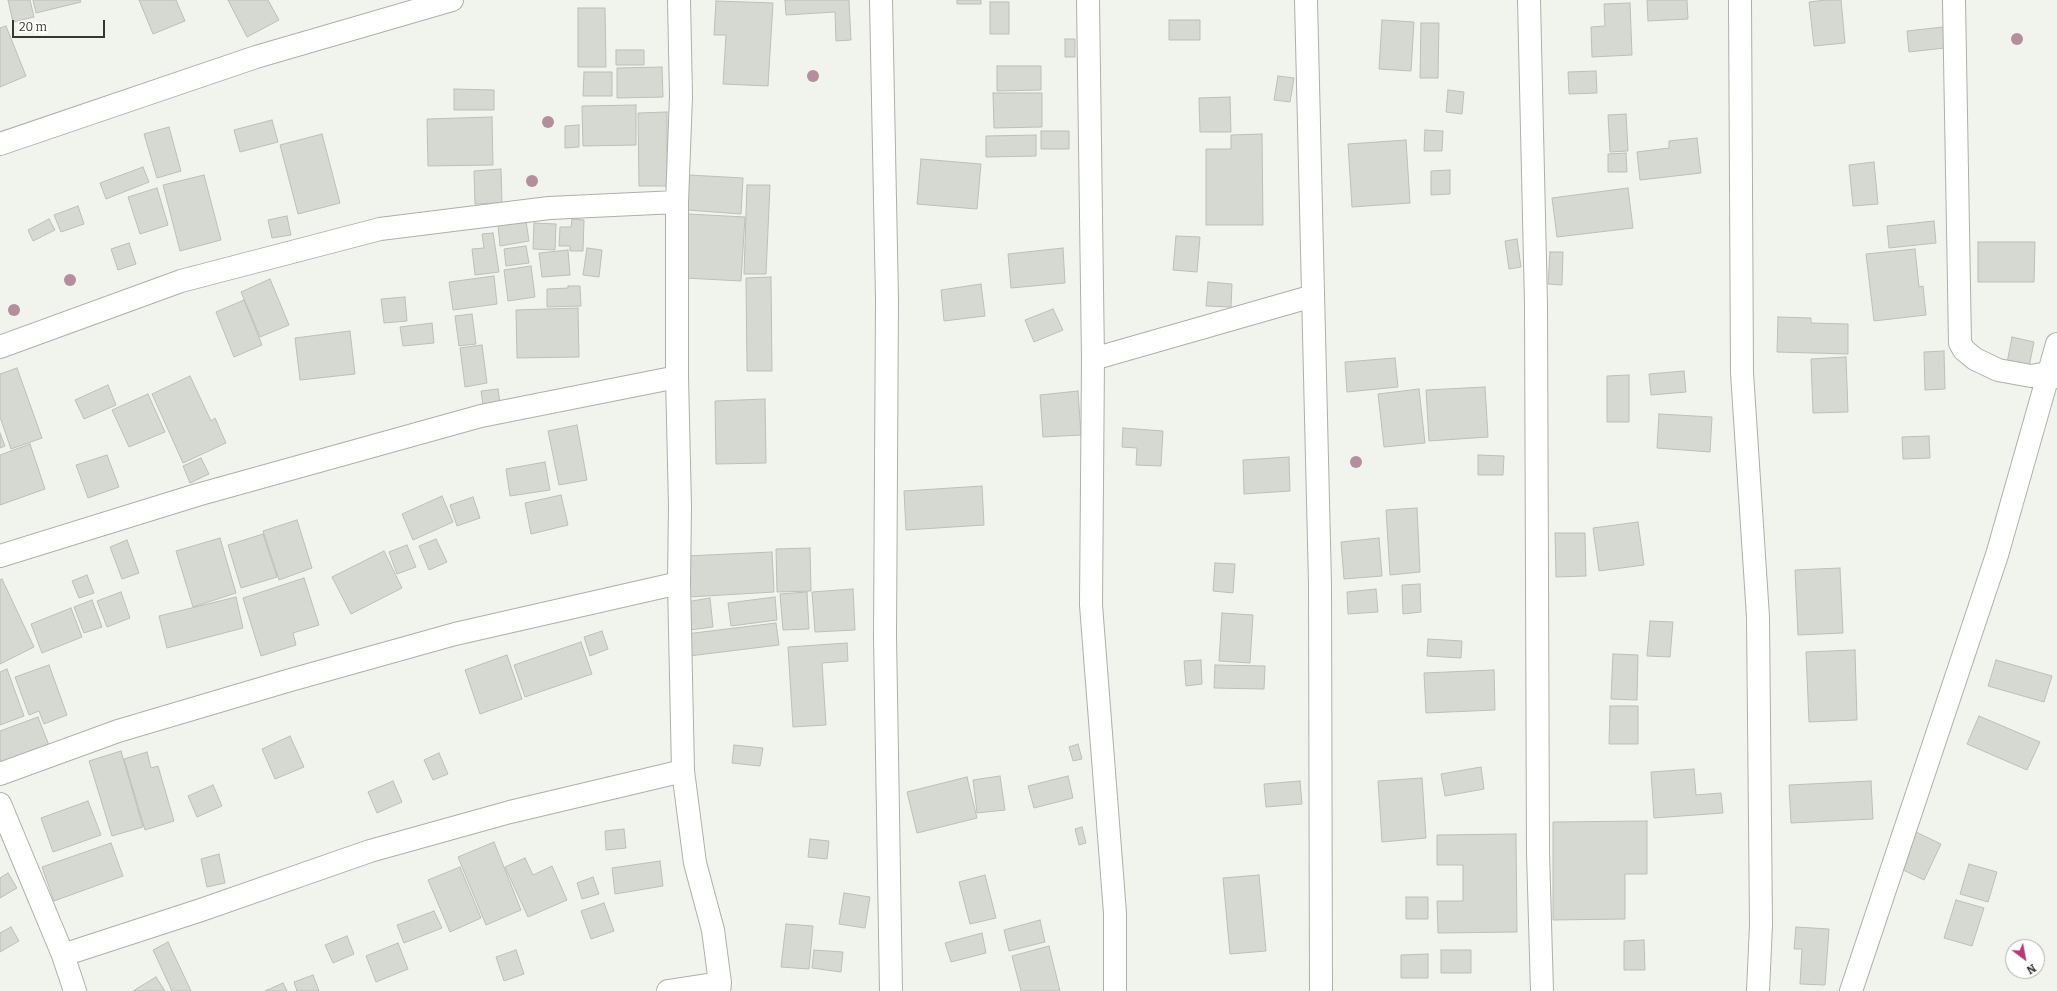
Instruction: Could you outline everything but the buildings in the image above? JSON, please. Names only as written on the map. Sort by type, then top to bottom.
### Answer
[{"type":"street","points":[[0,144],[256,57],[452,0]]},
{"type":"street","points":[[668,991],[719,987],[713,930],[695,862],[683,771],[677,377],[678,202],[681,96],[679,0]]},
{"type":"street","points":[[881,0],[887,298],[885,636],[891,991]]},
{"type":"street","points":[[1088,0],[1093,359],[1091,606],[1114,905],[1115,991]]},
{"type":"street","points":[[1306,0],[1320,584],[1321,991]]},
{"type":"street","points":[[1529,0],[1536,304],[1538,853],[1542,991]]},
{"type":"street","points":[[1740,0],[1742,373],[1758,616],[1761,925],[1758,991]]},
{"type":"street","points":[[1954,0],[1960,343],[1964,350],[1975,359],[1998,370],[2031,376],[2052,375]]},
{"type":"street","points":[[0,347],[181,281],[380,228],[549,208],[678,202]]},
{"type":"street","points":[[1093,359],[1313,296]]},
{"type":"street","points":[[1851,991],[1997,555],[2052,375],[2057,344]]},
{"type":"street","points":[[0,556],[197,495],[481,416],[677,377]]},
{"type":"street","points":[[0,774],[118,731],[302,677],[456,634],[679,583]]},
{"type":"street","points":[[63,955],[201,910],[370,851],[510,812],[683,771]]},
{"type":"street","points":[[2,813],[63,955],[75,991]]}]
